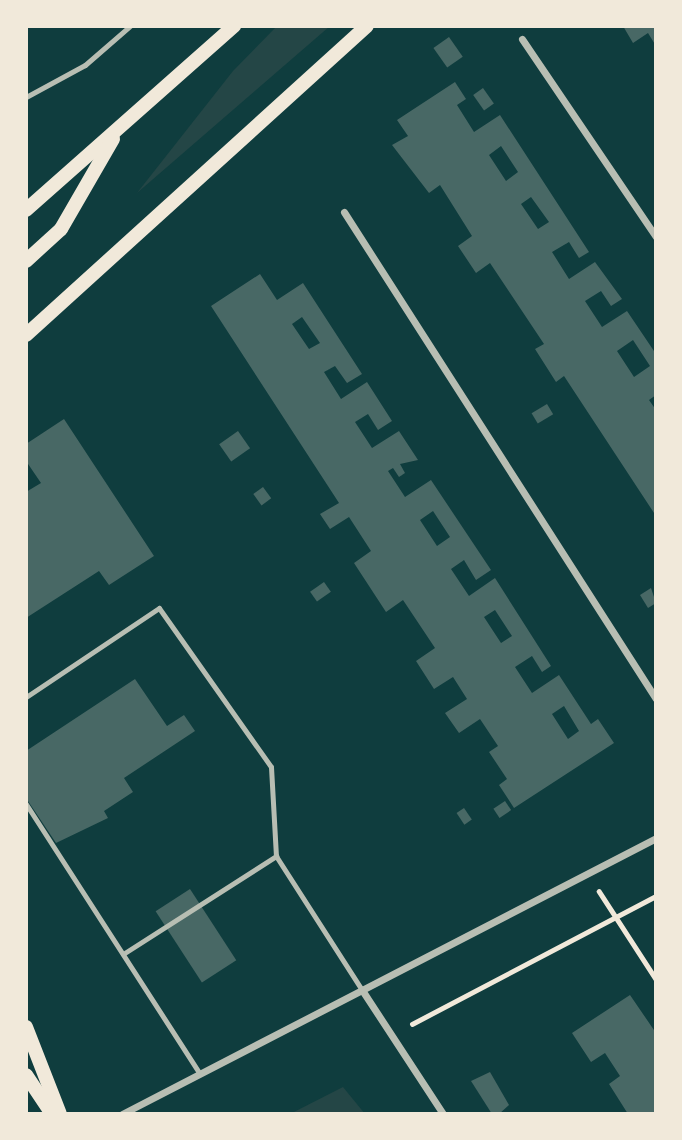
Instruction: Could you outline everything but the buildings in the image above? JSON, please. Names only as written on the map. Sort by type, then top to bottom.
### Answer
[{"type":"main road","points":[[26,210],[234,26]]},
{"type":"main road","points":[[26,335],[367,26]]},
{"type":"main road","points":[[26,261],[61,229],[118,128]]},
{"type":"main road","points":[[26,1027],[60,1114]]},
{"type":"main road","points":[[26,1074],[52,1114]]},
{"type":"street","points":[[522,39],[656,237]]},
{"type":"street","points":[[344,212],[656,699]]},
{"type":"street","points":[[122,1114],[656,838]]},
{"type":"street","points":[[362,990],[443,1114]]},
{"type":"lane","points":[[26,97],[85,65],[130,26]]},
{"type":"lane","points":[[26,697],[159,608],[271,767],[275,856],[362,990]]},
{"type":"lane","points":[[26,804],[200,1074]]},
{"type":"lane","points":[[122,954],[275,856]]},
{"type":"path","points":[[587,873],[656,979]]},
{"type":"path","points":[[392,1035],[656,896]]},
{"type":"shaded area","points":[[277,26],[330,26],[137,193],[233,71]]},
{"type":"shaded area","points":[[343,1087],[365,1114],[290,1114]]}]
